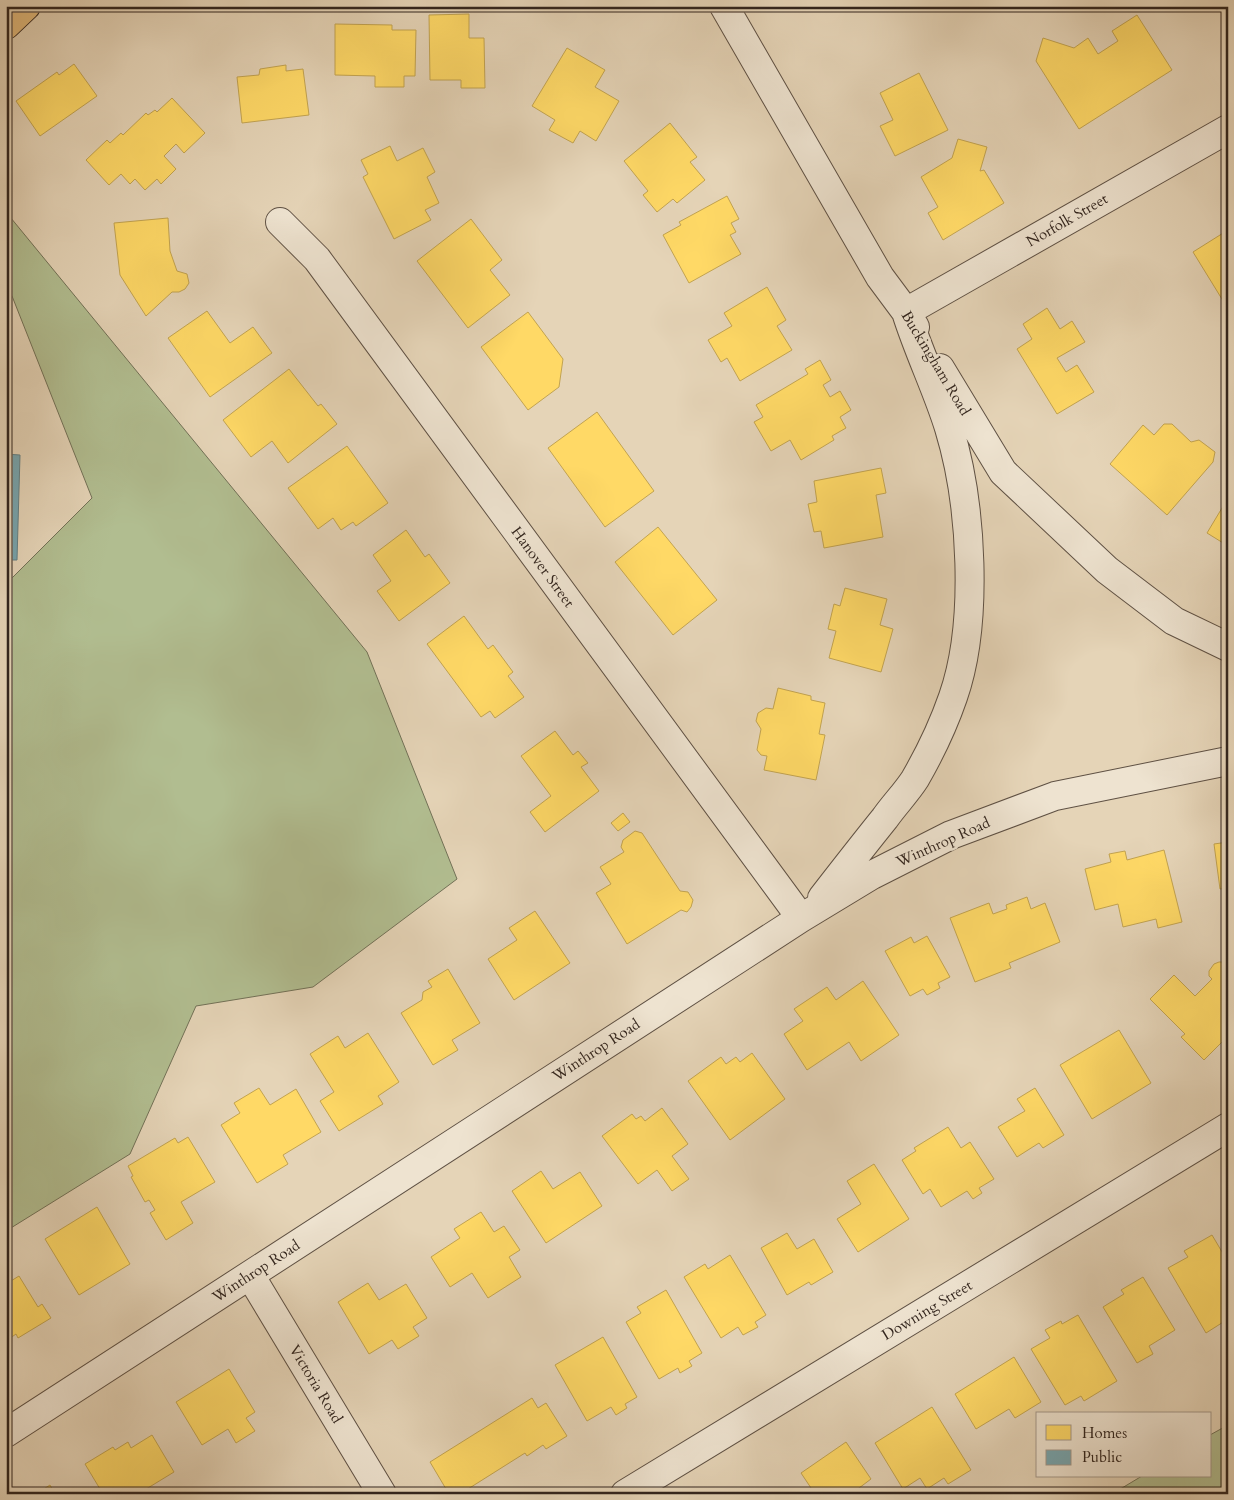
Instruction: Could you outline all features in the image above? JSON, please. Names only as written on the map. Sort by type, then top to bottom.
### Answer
[{"type":"main road","points":[[6,25],[26,6]]},
{"type":"street","name":"Buckingham Road","points":[[724,6],[880,277],[906,312],[1003,472],[1107,570],[1174,621],[1228,647]]},
{"type":"street","name":"Norfolk Street","points":[[906,312],[1228,129]]},
{"type":"street","name":"Hanover Street","points":[[280,222],[317,259],[806,914]]},
{"type":"street","points":[[806,914],[913,781],[936,739],[954,696],[964,650],[969,597],[968,541],[962,484],[950,430],[928,367],[914,338],[906,312]]},
{"type":"street","name":"Winthrop Road","points":[[6,1432],[806,914],[872,874],[951,835],[1055,796],[1228,762]]},
{"type":"street","name":"Downing Street","points":[[625,1494],[1228,1126]]},
{"type":"street","name":"Victoria Road","points":[[250,1275],[382,1494]]},
{"type":"green space","points":[[6,212],[367,652],[457,879],[313,987],[196,1006],[130,1154],[6,1231],[6,584],[92,498],[12,296],[6,289]]},
{"type":"green space","points":[[1228,1425],[1228,1494],[1112,1494],[1139,1478],[1212,1478],[1212,1434]]},
{"type":"building: Homes","points":[[469,14],[469,38],[484,38],[485,88],[461,88],[461,80],[430,80],[429,15]]},
{"type":"building: Homes","points":[[1137,15],[1172,70],[1079,129],[1036,61],[1043,38],[1074,48],[1088,38],[1098,54],[1118,41],[1112,31]]},
{"type":"building: Homes","points":[[335,24],[392,25],[392,30],[416,30],[415,76],[404,76],[404,87],[375,87],[375,76],[335,75]]},
{"type":"building: Homes","points":[[567,48],[605,70],[595,87],[619,101],[596,141],[580,131],[573,143],[549,130],[555,120],[532,106]]},
{"type":"building: Homes","points":[[74,64],[97,96],[40,136],[16,101],[57,72],[59,75]]},
{"type":"building: Homes","points":[[286,65],[286,71],[303,69],[309,115],[242,123],[237,77],[259,75],[260,69]]},
{"type":"building: Homes","points":[[919,73],[948,130],[895,156],[880,126],[893,120],[880,93]]},
{"type":"building: Homes","points":[[172,98],[205,133],[184,153],[176,144],[164,156],[176,169],[161,184],[157,179],[145,190],[135,179],[130,184],[121,174],[109,185],[86,160],[107,140],[110,143],[121,133],[123,135],[146,113],[148,115],[155,110],[157,112]]},
{"type":"building: Homes","points":[[670,123],[697,157],[690,162],[705,180],[677,203],[673,199],[657,212],[643,195],[648,191],[624,161]]},
{"type":"building: Homes","points":[[958,139],[987,147],[980,171],[984,170],[1004,203],[943,240],[928,213],[938,207],[921,177],[952,158]]},
{"type":"building: Homes","points":[[390,146],[397,161],[423,148],[435,172],[427,177],[439,203],[425,210],[431,220],[394,239],[363,177],[368,174],[361,160]]},
{"type":"building: Homes","points":[[727,196],[739,219],[731,223],[736,232],[730,235],[741,254],[689,283],[663,235],[681,225],[679,222]]},
{"type":"building: Homes","points":[[168,218],[170,251],[177,271],[187,274],[189,283],[185,289],[179,292],[172,292],[146,316],[120,275],[114,223]]},
{"type":"building: Homes","points":[[471,219],[502,260],[490,270],[510,295],[468,328],[417,261]]},
{"type":"building: Homes","points":[[1228,230],[1228,302],[1225,304],[1193,252]]},
{"type":"building: Homes","points":[[767,287],[786,320],[777,326],[792,350],[740,381],[727,358],[721,362],[708,340],[732,326],[724,313]]},
{"type":"building: Homes","points":[[1047,308],[1060,329],[1072,321],[1085,342],[1057,358],[1066,372],[1077,365],[1094,392],[1057,414],[1017,349],[1032,339],[1023,324]]},
{"type":"building: Homes","points":[[207,311],[230,343],[253,327],[272,353],[210,397],[168,338]]},
{"type":"building: Homes","points":[[528,312],[563,359],[559,387],[528,410],[481,347]]},
{"type":"building: Homes","points":[[820,360],[831,380],[823,385],[830,397],[840,391],[851,410],[840,417],[846,428],[832,436],[834,440],[801,460],[790,440],[771,451],[754,422],[763,417],[756,405],[808,374],[805,369]]},
{"type":"building: Homes","points":[[289,369],[318,406],[321,404],[337,424],[288,463],[272,441],[251,457],[223,420]]},
{"type":"building: Homes","points":[[597,412],[654,491],[605,527],[548,448]]},
{"type":"building: Homes","points":[[1164,424],[1172,424],[1191,442],[1199,440],[1215,452],[1213,462],[1167,515],[1110,464],[1143,425],[1154,435]]},
{"type":"building: Homes","points":[[347,446],[388,503],[356,526],[353,522],[341,530],[333,518],[318,529],[288,488]]},
{"type":"building: Homes","points":[[881,468],[886,493],[876,495],[883,537],[824,548],[821,531],[814,532],[808,504],[817,502],[814,481]]},
{"type":"building: Homes","points":[[1228,498],[1228,546],[1207,533]]},
{"type":"building: Homes","points":[[658,527],[717,600],[673,635],[615,562]]},
{"type":"building: Homes","points":[[406,530],[425,557],[429,554],[450,583],[399,621],[377,591],[391,581],[373,555]]},
{"type":"building: Homes","points":[[845,588],[887,599],[880,625],[893,629],[881,672],[829,658],[836,631],[828,629],[834,604],[840,606]]},
{"type":"building: Homes","points":[[464,616],[488,649],[493,645],[513,672],[508,676],[524,697],[495,718],[490,711],[481,717],[427,644]]},
{"type":"building: Homes","points":[[778,688],[811,696],[811,700],[825,703],[819,734],[825,735],[816,780],[764,770],[767,756],[761,755],[757,750],[761,729],[756,721],[758,713],[766,708],[773,709]]},
{"type":"building: Homes","points":[[555,731],[573,755],[578,751],[588,763],[581,767],[599,791],[545,832],[530,812],[551,796],[521,756]]},
{"type":"building: Homes","points":[[623,813],[630,822],[618,831],[611,823]]},
{"type":"building: Homes","points":[[635,831],[642,833],[680,891],[688,892],[693,900],[687,912],[681,910],[627,944],[596,893],[611,884],[600,867],[624,852],[621,847],[623,840]]},
{"type":"building: Homes","points":[[1228,842],[1228,888],[1220,889],[1214,844]]},
{"type":"building: Homes","points":[[1164,850],[1182,922],[1158,928],[1156,919],[1123,927],[1118,904],[1095,910],[1085,869],[1111,862],[1109,854],[1125,851],[1127,860]]},
{"type":"building: Homes","points":[[1027,897],[1031,909],[1045,903],[1060,942],[1009,963],[1011,968],[975,982],[950,918],[989,903],[993,914],[1007,909],[1006,905]]},
{"type":"building: Homes","points":[[535,911],[570,963],[514,1000],[488,959],[517,940],[509,928]]},
{"type":"building: Homes","points":[[927,936],[950,977],[938,983],[940,988],[927,995],[923,989],[910,996],[885,951],[911,937],[914,943]]},
{"type":"building: Homes","points":[[1219,962],[1228,964],[1228,1036],[1204,1060],[1181,1037],[1185,1034],[1150,999],[1174,975],[1195,996],[1212,979],[1209,976],[1209,971],[1214,964]]},
{"type":"building: Homes","points":[[448,969],[480,1023],[452,1040],[458,1050],[433,1065],[401,1013],[422,1000],[423,992],[432,987],[428,981]]},
{"type":"building: Homes","points":[[863,981],[899,1035],[861,1061],[849,1042],[807,1070],[784,1034],[803,1021],[794,1009],[827,987],[836,1000]]},
{"type":"building: Homes","points":[[1119,1030],[1151,1083],[1092,1119],[1060,1065]]},
{"type":"building: Homes","points":[[368,1033],[399,1082],[378,1096],[383,1104],[339,1131],[320,1101],[334,1092],[310,1054],[338,1036],[345,1048]]},
{"type":"building: Homes","points":[[752,1053],[785,1099],[730,1140],[688,1081],[721,1057],[726,1064],[736,1057],[740,1062]]},
{"type":"building: Homes","points":[[259,1088],[270,1105],[296,1089],[321,1132],[283,1155],[288,1164],[257,1183],[221,1125],[240,1113],[234,1103]]},
{"type":"building: Homes","points":[[1035,1088],[1064,1135],[1043,1148],[1039,1143],[1017,1157],[998,1127],[1025,1111],[1017,1099]]},
{"type":"building: Homes","points":[[662,1108],[688,1144],[672,1156],[689,1179],[672,1191],[657,1170],[638,1184],[602,1136],[632,1114],[636,1119],[641,1116],[645,1121]]},
{"type":"building: Homes","points":[[948,1127],[961,1148],[970,1142],[994,1179],[979,1188],[982,1193],[973,1199],[967,1191],[941,1207],[930,1189],[923,1194],[902,1160],[916,1151],[914,1148]]},
{"type":"building: Homes","points":[[188,1137],[215,1182],[181,1202],[193,1223],[166,1240],[150,1213],[155,1210],[149,1200],[145,1202],[131,1177],[133,1176],[128,1166],[175,1138],[178,1143]]},
{"type":"building: Homes","points":[[874,1164],[909,1219],[858,1252],[837,1219],[861,1204],[847,1181]]},
{"type":"building: Homes","points":[[541,1171],[553,1189],[580,1172],[602,1206],[546,1243],[512,1191]]},
{"type":"building: Homes","points":[[97,1207],[130,1264],[79,1295],[45,1239]]},
{"type":"building: Homes","points":[[481,1212],[494,1232],[504,1226],[520,1250],[509,1257],[521,1277],[488,1298],[472,1273],[450,1287],[431,1257],[460,1238],[454,1229]]},
{"type":"building: Homes","points":[[787,1233],[797,1249],[814,1239],[833,1272],[811,1285],[809,1282],[787,1295],[761,1248]]},
{"type":"building: Homes","points":[[1212,1235],[1228,1262],[1228,1300],[1222,1303],[1228,1312],[1228,1319],[1206,1333],[1168,1268],[1188,1257],[1184,1251]]},
{"type":"building: Homes","points":[[730,1255],[766,1315],[755,1322],[758,1327],[743,1335],[738,1327],[721,1338],[684,1277],[705,1264],[708,1269]]},
{"type":"building: Homes","points":[[19,1276],[38,1307],[42,1304],[51,1318],[18,1338],[16,1334],[6,1341],[6,1284]]},
{"type":"building: Homes","points":[[1143,1277],[1175,1330],[1149,1346],[1153,1354],[1137,1363],[1103,1307],[1124,1294],[1121,1290]]},
{"type":"building: Homes","points":[[368,1283],[379,1300],[406,1284],[427,1318],[413,1327],[419,1336],[398,1349],[392,1340],[369,1354],[338,1302]]},
{"type":"building: Homes","points":[[666,1290],[702,1353],[689,1361],[692,1366],[680,1373],[678,1368],[659,1379],[626,1322],[641,1313],[637,1307]]},
{"type":"building: Homes","points":[[1078,1315],[1117,1381],[1084,1401],[1081,1396],[1065,1405],[1031,1349],[1050,1338],[1045,1330],[1061,1321],[1062,1324]]},
{"type":"building: Homes","points":[[603,1337],[637,1397],[625,1404],[627,1408],[616,1415],[611,1407],[587,1421],[555,1365]]},
{"type":"building: Homes","points":[[1014,1357],[1041,1402],[1015,1418],[1009,1409],[976,1429],[955,1394]]},
{"type":"building: Homes","points":[[229,1369],[255,1412],[246,1418],[255,1431],[236,1443],[228,1429],[202,1445],[176,1402]]},
{"type":"building: Homes","points":[[532,1398],[538,1408],[546,1403],[567,1436],[546,1449],[543,1445],[527,1456],[525,1453],[460,1494],[449,1494],[430,1462]]},
{"type":"building: Homes","points":[[932,1407],[971,1470],[948,1484],[944,1478],[927,1489],[920,1478],[903,1489],[875,1443]]},
{"type":"building: Homes","points":[[152,1435],[174,1472],[138,1494],[103,1494],[85,1464],[113,1447],[115,1450],[128,1442],[131,1448]]},
{"type":"building: Homes","points":[[846,1442],[871,1479],[851,1494],[815,1494],[801,1473]]},
{"type":"building: Homes","points":[[50,1485],[55,1494],[36,1494]]},
{"type":"building: Public","points":[[6,454],[20,455],[17,560],[6,560]]}]
